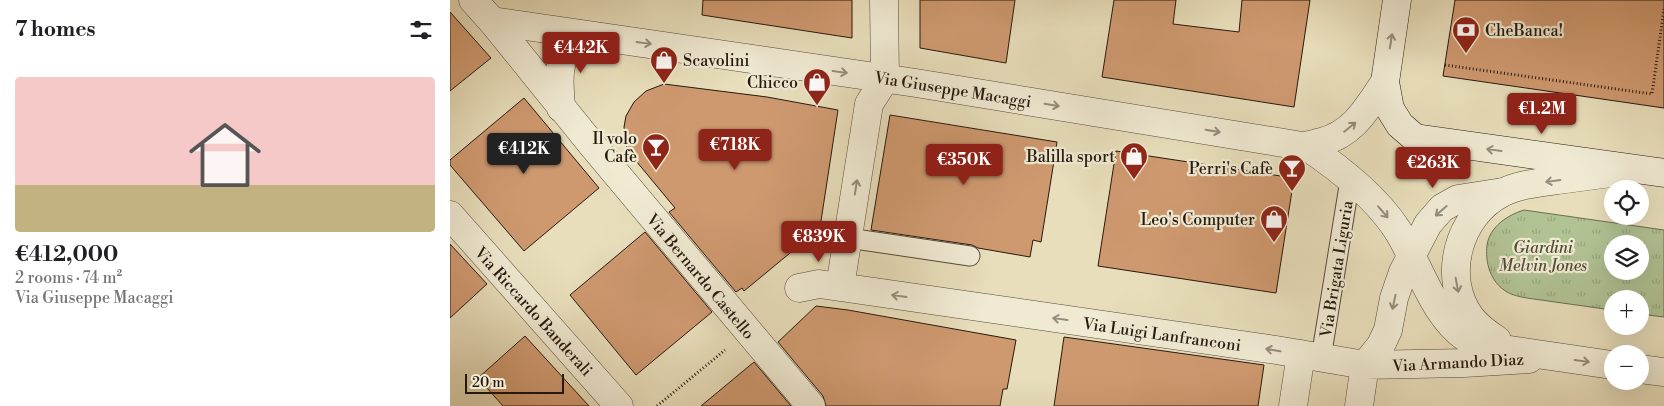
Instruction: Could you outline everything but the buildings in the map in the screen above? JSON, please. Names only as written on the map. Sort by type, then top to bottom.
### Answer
[{"type":"street","points":[[474,0],[561,108]]},
{"type":"street","points":[[840,287],[868,104],[885,78],[884,0]]},
{"type":"street","points":[[1306,146],[1330,140],[1355,123],[1385,82],[1397,0]]},
{"type":"street","name":"Via Giuseppe Macaggi","points":[[492,21],[885,78],[1306,146]]},
{"type":"street","name":"Via Giuseppe Macaggi","points":[[561,108],[559,76],[563,57],[576,45],[599,37]]},
{"type":"street","name":"Via Armando Diaz","points":[[1385,82],[1390,108],[1400,125],[1415,138],[1664,173]]},
{"type":"street","name":"Via Bernardo Castello","points":[[561,108],[811,406]]},
{"type":"street","name":"Via Armando Diaz","points":[[1306,146],[1333,164],[1381,209],[1397,228],[1446,318],[1466,338],[1483,346],[1604,364]]},
{"type":"street","name":"Via Armando Diaz","points":[[1411,256],[1428,224],[1442,208],[1458,199],[1503,192],[1528,184],[1636,170]]},
{"type":"street","name":"Via Armando Diaz","points":[[1503,192],[1485,202],[1468,226],[1456,260],[1458,289],[1471,318],[1483,330],[1499,341],[1551,357]]},
{"type":"street","name":"Via Riccardo Banderali","points":[[450,215],[619,406]]},
{"type":"street","points":[[1359,406],[1365,365],[1380,345],[1388,330],[1394,298],[1411,256]]},
{"type":"street","name":"Via Luigi Lanfranconi","points":[[799,288],[819,284],[1365,365]]},
{"type":"street","name":"Via Brigata Liguria","points":[[1293,406],[1311,356]]},
{"type":"street","name":"Via Armando Diaz","points":[[1365,365],[1464,363],[1551,357]]},
{"type":"street","points":[[1649,370],[1664,372]]},
{"type":"lane","name":"Via Brigata Liguria","points":[[1311,356],[1350,180]]},
{"type":"lane","points":[[848,238],[970,256]]},
{"type":"path","points":[[1445,64],[1652,94],[1664,9]]},
{"type":"path","points":[[657,406],[728,348]]},
{"type":"green space","name":"Giardini Melvin Jones","points":[[1524,210],[1604,221],[1604,225],[1629,225],[1664,230],[1664,317],[1649,315],[1649,290],[1604,290],[1604,309],[1527,298],[1507,292],[1496,283],[1490,271],[1487,258],[1489,238],[1496,227],[1506,218]]},
{"type":"place","name":"CheBanca!","points":[[1466,54]]},
{"type":"place","name":"Scavolini","points":[[664,84]]},
{"type":"place","name":"Chicco","points":[[817,106]]},
{"type":"place","name":"Il volo Cafè","points":[[656,171]]},
{"type":"place","name":"Balilla sport","points":[[1134,180]]},
{"type":"place","name":"Perri's Cafè","points":[[1292,192]]},
{"type":"place","name":"Leo's Computer","points":[[1274,243]]}]
